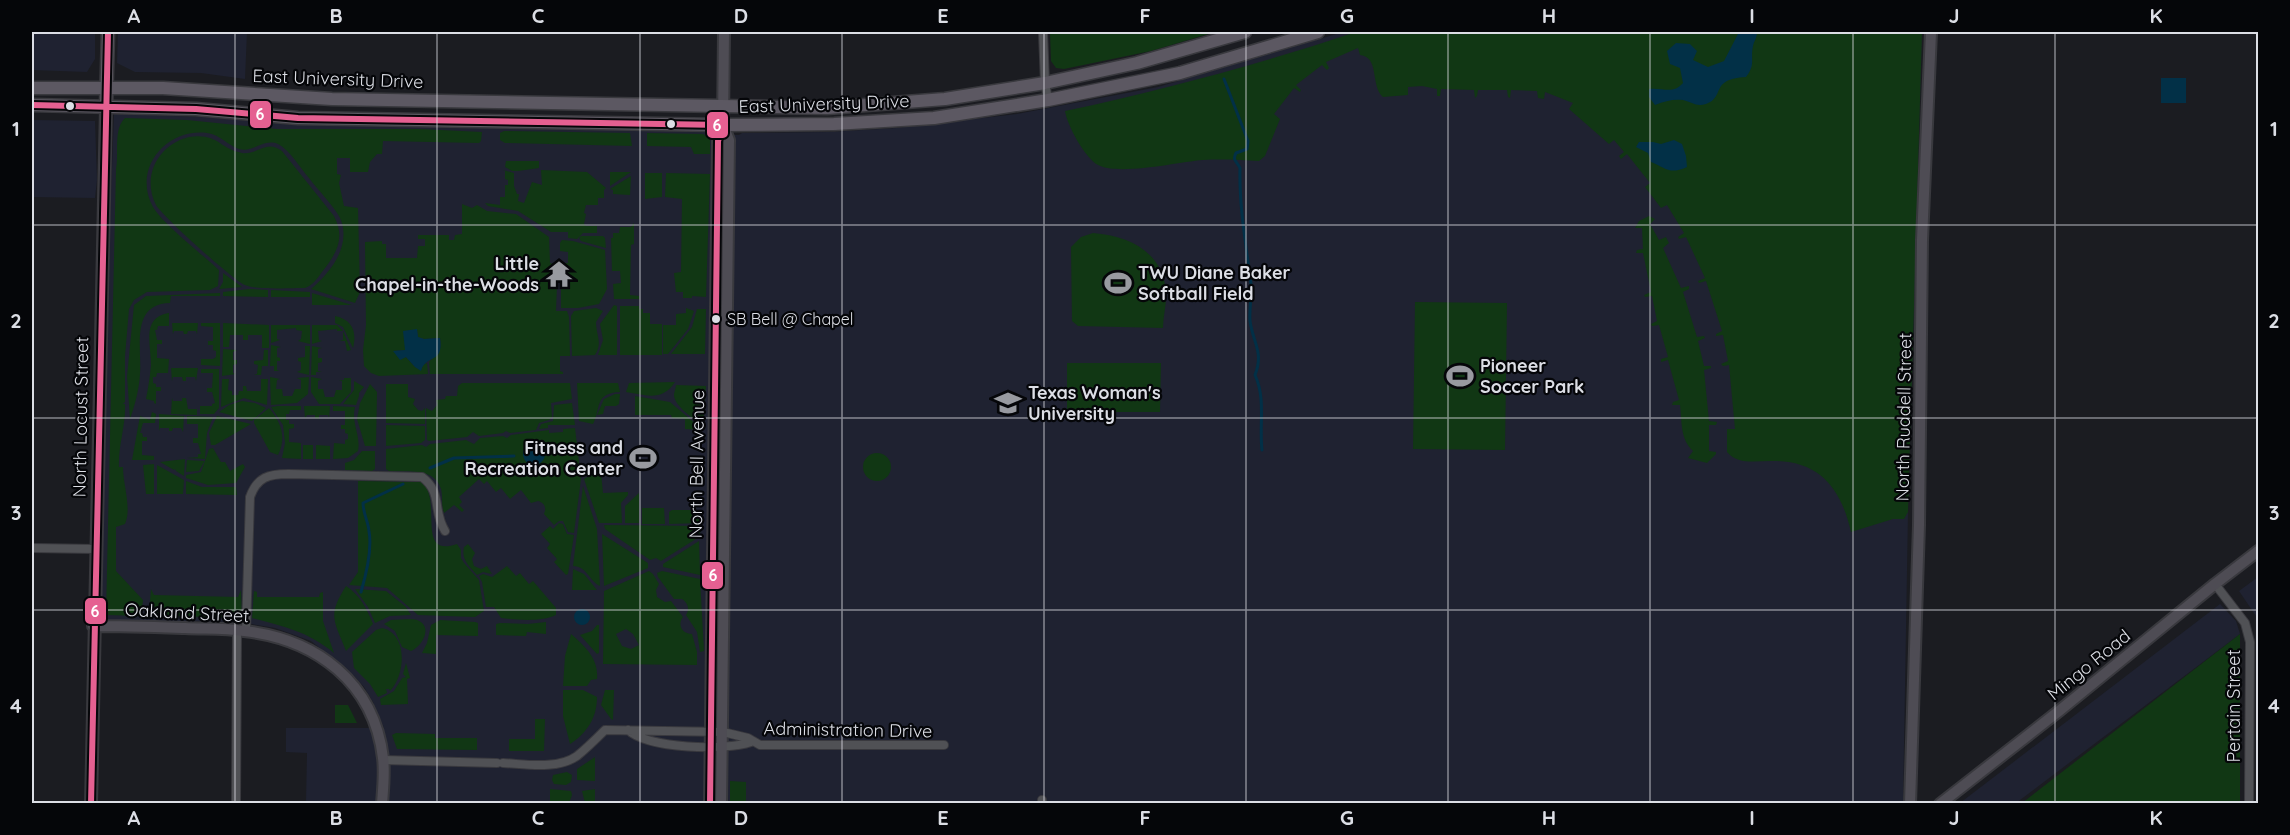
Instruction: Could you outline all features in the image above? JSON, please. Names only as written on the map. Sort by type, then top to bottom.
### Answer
[{"type":"main road","name":"North Locust Street","points":[[91,804],[93,626],[108,32]]},
{"type":"main road","name":"North Bell Avenue","points":[[710,804],[718,141],[723,125],[724,107],[724,32]]},
{"type":"main road","name":"East University Drive","points":[[32,88],[164,87],[332,99],[827,108],[933,100],[1045,83],[1137,63],[1245,32]]},
{"type":"main road","name":"East University Drive","points":[[32,105],[196,109],[298,118],[723,125],[834,124],[934,118],[1048,100],[1180,73],[1318,32]]},
{"type":"main road","name":"North Ruddell Street","points":[[1910,804],[1918,536],[1922,240],[1931,32]]},
{"type":"main road","name":"North Bell Avenue","points":[[721,804],[729,140],[723,125]]},
{"type":"main road","name":"Mingo Road","points":[[1940,804],[2259,551]]},
{"type":"main road","name":"Oakland Street","points":[[93,626],[242,630],[301,645],[340,670],[352,683],[367,706],[376,728],[383,760],[382,804]]},
{"type":"street","points":[[1043,32],[1048,100]]},
{"type":"street","points":[[236,804],[242,630],[250,497],[258,481],[272,474],[422,477],[431,484],[436,492],[439,520],[445,531]]},
{"type":"street","points":[[32,548],[95,549]]},
{"type":"street","name":"Pertain Street","points":[[2215,584],[2245,623],[2250,642],[2248,804]]},
{"type":"street","name":"Administration Drive","points":[[383,760],[541,765],[575,757],[605,730],[723,732],[748,738],[751,742],[760,745],[944,745]]},
{"type":"street","name":"Administration Drive","points":[[628,730],[648,741],[667,744],[723,747],[751,742]]},
{"type":"street","points":[[2249,759],[2259,759]]},
{"type":"shaded area","points":[[32,32],[95,32],[95,59],[87,72],[32,70]]},
{"type":"shaded area","points":[[118,32],[247,32],[245,79],[201,73],[135,72],[117,63]]},
{"type":"shaded area","name":"Texas Woman's University","points":[[1343,32],[1922,32],[1908,512],[1903,803],[306,803],[307,753],[286,752],[286,728],[384,728],[373,702],[353,675],[311,641],[275,628],[239,622],[101,620],[108,276],[114,114],[204,117],[295,125],[710,131],[714,135],[896,128],[1017,114],[1158,87]]},
{"type":"shaded area","points":[[32,120],[95,121],[97,180],[95,198],[32,197]]},
{"type":"shaded area","points":[[2258,577],[2258,614],[2256,616],[2239,591]]},
{"type":"shaded area","points":[[2220,604],[2236,621],[2240,634],[2016,803],[1960,803]]},
{"type":"green space","points":[[1050,32],[1215,32],[1151,51],[1064,69],[1056,68],[1051,61]]},
{"type":"green space","points":[[1356,32],[1922,32],[1908,512],[1904,519],[1893,519],[1851,532],[1847,516],[1834,490],[1815,471],[1788,462],[1742,461],[1727,452],[1727,429],[1735,429],[1729,365],[1721,364],[1728,361],[1723,335],[1716,336],[1722,331],[1706,281],[1699,283],[1698,281],[1705,278],[1686,237],[1679,239],[1678,237],[1684,233],[1667,205],[1661,208],[1645,187],[1650,183],[1627,154],[1621,159],[1619,156],[1624,152],[1614,140],[1609,144],[1569,109],[1573,103],[1545,92],[1544,99],[1538,98],[1537,91],[1511,90],[1510,98],[1507,90],[1478,90],[1475,98],[1474,90],[1441,89],[1440,96],[1437,96],[1437,89],[1422,86],[1408,87],[1408,95],[1383,97],[1377,86],[1373,66],[1366,57],[1360,55],[1358,48],[1326,62],[1329,68],[1327,70],[1322,65],[1296,85],[1301,90],[1300,92],[1294,88],[1274,114],[1280,119],[1265,156],[1259,161],[1203,160],[1134,169],[1108,168],[1098,165],[1088,156],[1077,141],[1066,117],[1065,111],[1211,76]]},
{"type":"green space","points":[[125,118],[187,120],[277,129],[420,129],[482,132],[479,143],[383,141],[382,154],[377,154],[370,162],[368,172],[350,172],[350,158],[337,158],[337,174],[341,175],[339,183],[344,206],[358,208],[360,292],[355,303],[311,289],[326,275],[338,257],[343,228],[334,208],[282,147],[268,143],[244,150],[212,134],[192,133],[166,144],[157,154],[150,166],[147,179],[148,193],[153,207],[174,230],[219,270],[218,286],[210,290],[147,292],[134,300],[129,309],[125,356],[125,402],[123,404],[125,404],[125,412],[119,459],[119,467],[123,467],[128,511],[125,524],[116,527],[116,571],[143,600],[141,616],[106,615],[116,169],[119,128]]},
{"type":"green space","points":[[504,131],[630,133],[632,146],[505,143],[500,140],[500,133]]},
{"type":"green space","points":[[647,133],[703,134],[710,139],[710,154],[694,154],[691,147],[647,146]]},
{"type":"green space","points":[[189,137],[207,137],[242,153],[267,147],[282,151],[338,224],[338,246],[313,283],[305,288],[265,288],[245,285],[213,260],[161,211],[152,194],[152,173],[161,154],[169,146]]},
{"type":"green space","points":[[506,161],[539,161],[539,168],[512,171],[505,167]]},
{"type":"green space","points":[[503,170],[514,173],[514,186],[519,194],[518,201],[524,203],[532,182],[542,185],[541,170],[587,172],[606,188],[604,198],[598,198],[598,205],[586,205],[584,213],[586,214],[584,224],[597,226],[597,233],[583,233],[577,239],[568,238],[568,232],[551,232],[518,211],[488,206],[485,203],[500,205],[500,197],[505,197],[505,185],[508,185],[508,180],[505,179]]},
{"type":"green space","points":[[610,172],[631,172],[610,186]]},
{"type":"green space","points":[[645,173],[662,173],[662,197],[645,199]]},
{"type":"green space","points":[[666,173],[710,174],[706,297],[683,298],[683,292],[676,292],[674,273],[681,272],[682,199],[665,197]]},
{"type":"green space","points":[[631,176],[630,195],[613,194],[613,190],[610,189]]},
{"type":"green space","points":[[462,204],[472,208],[477,205],[487,211],[516,214],[549,237],[553,284],[557,285],[556,311],[567,311],[569,317],[570,356],[560,356],[560,371],[563,374],[430,374],[429,362],[439,352],[440,338],[418,337],[417,330],[405,350],[394,351],[403,358],[406,357],[421,370],[427,363],[428,374],[379,376],[371,373],[364,366],[365,242],[382,241],[382,244],[386,244],[386,258],[417,258],[418,246],[425,246],[425,239],[418,239],[418,235],[449,235],[449,240],[454,240],[455,235],[462,234]]},
{"type":"green space","points":[[1649,216],[1655,219],[1650,224],[1659,240],[1666,237],[1669,243],[1663,248],[1681,288],[1689,286],[1689,289],[1683,292],[1697,337],[1704,336],[1705,338],[1698,341],[1704,366],[1711,366],[1704,370],[1709,421],[1717,422],[1716,425],[1709,425],[1709,451],[1716,452],[1716,454],[1707,463],[1688,458],[1693,451],[1684,436],[1680,405],[1672,405],[1673,402],[1679,400],[1668,360],[1661,362],[1661,359],[1668,357],[1659,325],[1652,326],[1651,324],[1657,321],[1652,296],[1645,297],[1644,295],[1651,292],[1643,253],[1636,253],[1637,250],[1643,249],[1642,228],[1635,228],[1639,221]]},
{"type":"green space","points":[[634,223],[630,295],[639,296],[639,299],[614,299],[613,284],[621,283],[620,271],[612,271],[611,238],[613,238],[613,233],[619,233],[620,227],[631,227]]},
{"type":"green space","name":"TWU Diane Baker Softball Field","points":[[1093,233],[1131,242],[1151,256],[1158,265],[1166,291],[1163,328],[1078,326],[1072,321],[1071,247],[1081,237]]},
{"type":"green space","points":[[581,236],[603,236],[606,248],[581,241],[579,238]]},
{"type":"green space","points":[[562,240],[605,250],[607,289],[599,304],[561,308],[561,285],[565,284],[565,263],[568,263],[568,252],[560,251]]},
{"type":"green space","points":[[223,273],[242,287],[219,289],[223,282]]},
{"type":"green space","points":[[249,289],[268,290],[268,297],[223,296],[223,292]]},
{"type":"green space","points":[[271,290],[310,292],[310,297],[271,297]]},
{"type":"green space","points":[[220,293],[220,296],[171,296],[170,303],[157,305],[143,319],[139,380],[130,419],[127,376],[134,305],[146,296]]},
{"type":"green space","points":[[312,293],[352,305],[312,305]]},
{"type":"green space","name":"Pioneer Soccer Park","points":[[1415,302],[1507,303],[1505,450],[1413,449]]},
{"type":"green space","points":[[614,305],[617,306],[617,355],[598,355],[603,340],[600,324]]},
{"type":"green space","points":[[620,306],[639,306],[639,309],[643,309],[643,313],[650,313],[650,324],[662,324],[662,355],[620,355]]},
{"type":"green space","points":[[596,308],[603,311],[596,322],[599,343],[595,355],[572,356],[571,316],[574,311]]},
{"type":"green space","points":[[686,308],[694,311],[688,329],[668,354],[663,354],[663,325],[676,325],[676,314],[686,313]]},
{"type":"green space","points":[[697,309],[706,309],[705,354],[671,354],[692,327]]},
{"type":"green space","points":[[169,313],[169,326],[158,326],[155,330],[157,340],[162,340],[162,344],[157,344],[157,358],[169,359],[168,373],[157,373],[156,377],[153,377],[156,387],[161,387],[161,391],[156,391],[156,404],[146,399],[151,365],[149,341],[151,326],[154,320]]},
{"type":"green space","points":[[335,316],[350,324],[354,332],[353,348],[343,327],[335,323]]},
{"type":"green space","points":[[172,323],[198,323],[197,334],[196,331],[188,331],[184,334],[183,331],[174,331],[173,334]]},
{"type":"green space","points":[[201,323],[220,323],[220,366],[201,365],[201,359],[216,357],[216,351],[213,350],[213,345],[208,345],[208,341],[213,341],[213,327],[201,326]]},
{"type":"green space","points":[[223,323],[269,325],[269,348],[262,348],[262,335],[248,335],[248,340],[243,340],[243,335],[230,335],[229,347],[223,347]]},
{"type":"green space","points":[[271,325],[310,325],[310,344],[298,341],[301,339],[302,331],[296,328],[277,330],[277,339],[280,340],[271,343]]},
{"type":"green space","points":[[312,325],[337,325],[343,331],[337,331],[337,329],[318,331],[319,340],[322,341],[312,344]]},
{"type":"green space","points":[[343,331],[351,350],[347,351],[345,341],[339,341],[343,340]]},
{"type":"green space","points":[[271,345],[281,347],[277,348],[277,357],[280,361],[277,361],[277,370],[280,371],[274,371],[274,366],[270,366]]},
{"type":"green space","points":[[305,346],[310,346],[309,375],[297,372],[301,370],[301,362],[298,358],[305,357]]},
{"type":"green space","points":[[312,346],[322,348],[318,349],[318,358],[322,358],[322,362],[318,363],[318,371],[322,372],[316,372],[316,375],[311,375]]},
{"type":"green space","points":[[223,349],[237,350],[233,352],[233,360],[237,360],[237,364],[233,365],[233,373],[236,374],[222,376]]},
{"type":"green space","points":[[264,350],[268,350],[268,366],[262,366],[261,375],[254,375],[257,374],[258,365],[254,364],[254,361],[263,360]]},
{"type":"green space","points":[[1067,363],[1161,363],[1160,412],[1067,412]]},
{"type":"green space","points":[[171,368],[198,368],[196,381],[195,377],[186,377],[186,381],[183,381],[182,377],[173,377],[172,381]]},
{"type":"green space","points":[[201,369],[219,369],[219,408],[214,414],[200,414],[200,406],[212,406],[215,403],[212,392],[207,392],[207,388],[212,388],[213,373],[201,373]]},
{"type":"green space","points":[[270,377],[280,379],[277,380],[276,389],[282,389],[283,396],[292,396],[295,389],[301,389],[301,380],[297,378],[309,377],[308,394],[297,403],[271,405]]},
{"type":"green space","points":[[311,377],[322,379],[318,381],[318,389],[323,389],[325,397],[334,397],[336,390],[342,390],[342,381],[339,380],[344,380],[344,378],[351,378],[351,392],[340,404],[319,404],[311,392]]},
{"type":"green space","points":[[222,379],[229,379],[228,390],[232,391],[232,395],[238,395],[239,391],[243,391],[243,386],[246,386],[247,391],[261,391],[261,379],[268,379],[267,405],[244,398],[221,407]]},
{"type":"green space","points":[[354,381],[364,387],[359,393],[356,405],[343,404],[354,390]]},
{"type":"green space","points":[[675,382],[659,395],[626,392],[629,383]]},
{"type":"green space","points":[[462,383],[570,383],[572,399],[551,403],[552,417],[539,423],[536,430],[510,433],[506,431],[479,436],[473,432],[467,437],[427,440],[426,408],[432,411],[437,405],[436,400],[445,399],[446,396],[457,396],[458,386]]},
{"type":"green space","points":[[577,383],[618,383],[620,392],[606,395],[602,399],[593,424],[579,421]]},
{"type":"green space","points":[[370,384],[377,392],[376,446],[365,446],[357,419],[360,403]]},
{"type":"green space","points":[[386,384],[408,384],[408,397],[415,399],[413,404],[418,410],[422,411],[425,408],[425,424],[386,423]]},
{"type":"green space","points":[[676,385],[706,386],[703,425],[677,404],[674,395]]},
{"type":"green space","points":[[620,394],[619,404],[605,406],[603,414],[597,415],[604,399]]},
{"type":"green space","points":[[635,396],[670,402],[697,425],[703,427],[703,430],[685,429],[685,419],[672,418],[671,415],[635,415]]},
{"type":"green space","points":[[172,398],[173,401],[182,401],[182,398],[186,398],[188,409],[197,409],[197,415],[171,414]]},
{"type":"green space","points":[[242,401],[266,408],[252,421],[219,412],[229,405]]},
{"type":"green space","points":[[572,403],[575,425],[548,425],[548,428],[539,429],[541,424],[553,421],[554,405]]},
{"type":"green space","points":[[301,406],[301,410],[290,410],[289,414],[286,414],[286,420],[289,420],[289,424],[294,424],[294,428],[289,429],[289,442],[301,443],[301,459],[282,458],[285,443],[283,425],[271,407]]},
{"type":"green space","points":[[304,406],[330,406],[329,418],[328,415],[319,415],[319,419],[315,418],[315,415],[307,415],[305,418]]},
{"type":"green space","points":[[333,406],[355,407],[358,451],[348,458],[333,459],[334,443],[345,444],[348,434],[345,433],[345,429],[341,429],[341,425],[345,425],[345,411],[333,411]]},
{"type":"green space","points":[[269,408],[281,430],[282,442],[278,455],[270,452],[254,423],[254,420]]},
{"type":"green space","points":[[152,412],[156,414],[155,423],[143,423],[140,433],[143,437],[147,437],[147,441],[142,441],[142,455],[154,456],[154,460],[132,460],[140,416],[150,420]]},
{"type":"green space","points":[[159,414],[184,416],[183,432],[181,428],[173,428],[169,431],[169,428],[160,428],[159,431]]},
{"type":"green space","points":[[187,416],[213,417],[207,433],[205,459],[187,458],[198,457],[198,454],[201,454],[198,443],[193,443],[193,438],[198,438],[198,424],[187,424]]},
{"type":"green space","points":[[217,416],[251,424],[215,445],[211,445],[209,433]]},
{"type":"green space","points":[[386,425],[425,426],[425,440],[421,443],[386,446]]},
{"type":"green space","points":[[575,428],[581,479],[574,533],[568,532],[563,521],[554,525],[544,514],[543,504],[538,501],[531,503],[521,490],[510,499],[501,488],[496,492],[487,481],[484,484],[479,479],[459,497],[462,502],[459,505],[464,510],[462,512],[454,505],[444,513],[441,489],[433,477],[419,472],[386,469],[386,449],[422,445],[426,447],[430,444],[466,440],[474,444],[480,438],[503,436],[507,438],[511,435],[549,430],[549,433],[563,432],[563,429]]},
{"type":"green space","points":[[303,445],[313,445],[313,459],[303,459]]},
{"type":"green space","points":[[316,445],[330,446],[330,459],[316,459]]},
{"type":"green space","points":[[213,448],[221,462],[225,462],[230,471],[243,464],[245,467],[236,483],[208,485],[186,478],[186,475],[201,472],[209,449]]},
{"type":"green space","points":[[362,451],[375,451],[375,469],[372,471],[345,470],[345,463],[354,460]]},
{"type":"green space","points":[[877,453],[887,457],[891,467],[887,477],[877,481],[867,477],[863,467],[867,457]]},
{"type":"green space","points":[[185,459],[184,476],[160,462]]},
{"type":"green space","points":[[187,460],[204,462],[199,471],[186,472]]},
{"type":"green space","points":[[154,464],[154,494],[146,494],[143,465]]},
{"type":"green space","points":[[157,465],[184,480],[183,494],[157,494]]},
{"type":"green space","points":[[594,473],[601,473],[603,493],[628,492],[621,503],[622,523],[599,523],[584,479]]},
{"type":"green space","points":[[186,481],[202,487],[236,487],[237,495],[186,494]]},
{"type":"green space","points":[[358,481],[421,482],[430,500],[433,535],[436,543],[444,546],[457,544],[464,563],[479,580],[484,611],[475,617],[418,615],[387,588],[349,585],[358,572]]},
{"type":"green space","points":[[583,486],[597,529],[600,586],[582,568],[573,566]]},
{"type":"green space","points":[[639,493],[639,523],[625,523],[625,506]]},
{"type":"green space","points":[[642,508],[664,508],[665,524],[642,524]]},
{"type":"green space","points":[[672,510],[702,510],[702,523],[669,524],[669,512]]},
{"type":"green space","points":[[559,523],[563,524],[567,534],[574,535],[566,575],[554,562],[557,559],[547,548],[550,544],[541,534],[550,526],[553,529]]},
{"type":"green space","points":[[604,525],[702,526],[699,537],[661,561],[656,558],[650,560],[605,529]]},
{"type":"green space","points":[[602,534],[648,563],[648,568],[604,586]]},
{"type":"green space","points":[[699,541],[700,575],[663,567],[663,564]]},
{"type":"green space","points":[[468,544],[475,553],[472,559],[474,566],[481,569],[487,566],[492,574],[483,572],[477,575],[469,566],[463,552],[464,547]]},
{"type":"green space","points":[[507,566],[516,576],[520,573],[529,584],[533,581],[556,608],[556,615],[537,620],[507,619],[501,618],[494,607],[486,607],[479,576],[483,574],[492,577]]},
{"type":"green space","points":[[573,569],[584,574],[597,590],[572,590]]},
{"type":"green space","points":[[649,571],[653,574],[659,584],[656,590],[657,597],[665,602],[671,601],[683,617],[680,623],[682,628],[692,634],[697,652],[697,665],[603,664],[604,591]],"holes":[[[626,629],[633,634],[639,645],[631,649],[622,646],[616,634]]]},
{"type":"green space","points":[[662,571],[700,579],[704,651],[700,652],[697,632],[686,615],[687,604],[682,599],[674,599],[658,577],[657,573]]},
{"type":"green space","points":[[346,586],[362,603],[373,624],[346,651],[338,632],[334,612]]},
{"type":"green space","points":[[151,589],[154,595],[238,597],[241,590],[242,618],[150,616]]},
{"type":"green space","points":[[355,589],[386,591],[406,607],[411,615],[390,616],[375,623],[368,607]]},
{"type":"green space","points":[[254,591],[257,592],[257,597],[319,597],[323,592],[323,621],[334,653],[305,635],[252,618]]},
{"type":"green space","points":[[414,619],[422,623],[425,627],[424,636],[415,649],[411,651],[402,647],[395,631],[384,624],[391,620]]},
{"type":"green space","points":[[440,620],[478,623],[478,636],[436,635],[436,654],[422,653],[431,625]]},
{"type":"green space","points":[[546,622],[546,634],[527,632],[526,636],[496,635],[496,624]]},
{"type":"green space","points":[[599,625],[599,653],[597,654],[580,635],[592,631]]},
{"type":"green space","points":[[382,628],[397,638],[402,656],[399,676],[395,684],[390,691],[386,689],[387,693],[378,697],[370,684],[354,668],[352,652],[376,630]]},
{"type":"green space","points":[[571,634],[586,648],[596,665],[597,679],[591,680],[587,686],[563,686],[565,656]]},
{"type":"green space","points":[[2240,634],[2240,803],[2022,803]]},
{"type":"green space","points":[[406,663],[410,678],[407,679],[408,704],[381,705],[380,699],[394,691],[402,678],[406,677],[403,674]]},
{"type":"green space","points":[[563,690],[583,690],[597,697],[597,705],[590,724],[570,744],[563,716]]},
{"type":"green space","points":[[605,690],[614,690],[613,720],[601,705]]},
{"type":"green space","points":[[335,705],[348,705],[357,723],[335,723]]},
{"type":"green space","points":[[535,719],[545,719],[544,751],[509,751],[509,739],[535,739]]},
{"type":"green space","points":[[396,733],[435,734],[435,738],[477,738],[477,750],[397,749],[392,735]]},
{"type":"green space","points":[[595,757],[595,781],[577,780],[577,769]]},
{"type":"green space","points":[[567,772],[572,775],[571,782],[566,785],[554,784],[553,775]]},
{"type":"green space","points":[[730,781],[746,782],[746,803],[730,803]]},
{"type":"green space","points":[[550,789],[571,791],[569,803],[550,803]]},
{"type":"green space","points":[[595,789],[595,803],[585,803],[582,791]]},
{"type":"water","points":[[1739,32],[1757,32],[1752,51],[1752,65],[1746,77],[1727,81],[1712,101],[1703,105],[1676,100],[1655,105],[1649,97],[1649,89],[1671,90],[1683,83],[1680,68],[1670,64],[1667,51],[1676,43],[1690,44],[1697,51],[1693,60],[1708,67],[1724,61]]},
{"type":"water","points":[[2161,78],[2186,78],[2186,103],[2161,103]]},
{"type":"water","points":[[1674,140],[1682,144],[1687,167],[1668,170],[1651,162],[1648,153],[1636,147],[1639,142],[1661,144]]},
{"type":"water","points":[[417,329],[418,337],[440,338],[441,346],[437,356],[427,362],[421,371],[406,357],[400,360],[393,351],[405,350],[403,331]]},
{"type":"water","points":[[534,443],[542,446],[545,454],[542,462],[534,465],[526,462],[523,454],[526,446]]},
{"type":"water","points":[[579,609],[585,609],[590,617],[588,623],[579,625],[574,620],[574,614]]},
{"type":"waterway","points":[[1224,79],[1248,141],[1247,149],[1236,153],[1235,161],[1240,168],[1242,211],[1251,284],[1250,321],[1258,354],[1255,375],[1261,402],[1262,450]]},
{"type":"waterway","points":[[430,468],[454,458],[514,456]]},
{"type":"waterway","points":[[361,592],[370,545],[363,503],[403,484]]},
{"type":"transit line","name":"6","points":[[91,804],[108,32]]},
{"type":"transit line","name":"6","points":[[32,105],[196,109],[298,118],[723,125],[718,141],[710,804]]},
{"type":"place","name":"Little Chapel-in-the-Woods","points":[[559,274]]},
{"type":"place","name":"TWU Diane Baker Softball Field","points":[[1118,283]]},
{"type":"place","name":"SB Bell @ Chapel","points":[[716,319]]},
{"type":"place","name":"Pioneer Soccer Park","points":[[1460,376]]},
{"type":"place","name":"Texas Woman's University","points":[[1008,403]]},
{"type":"place","name":"Fitness and Recreation Center","points":[[643,458]]}]
